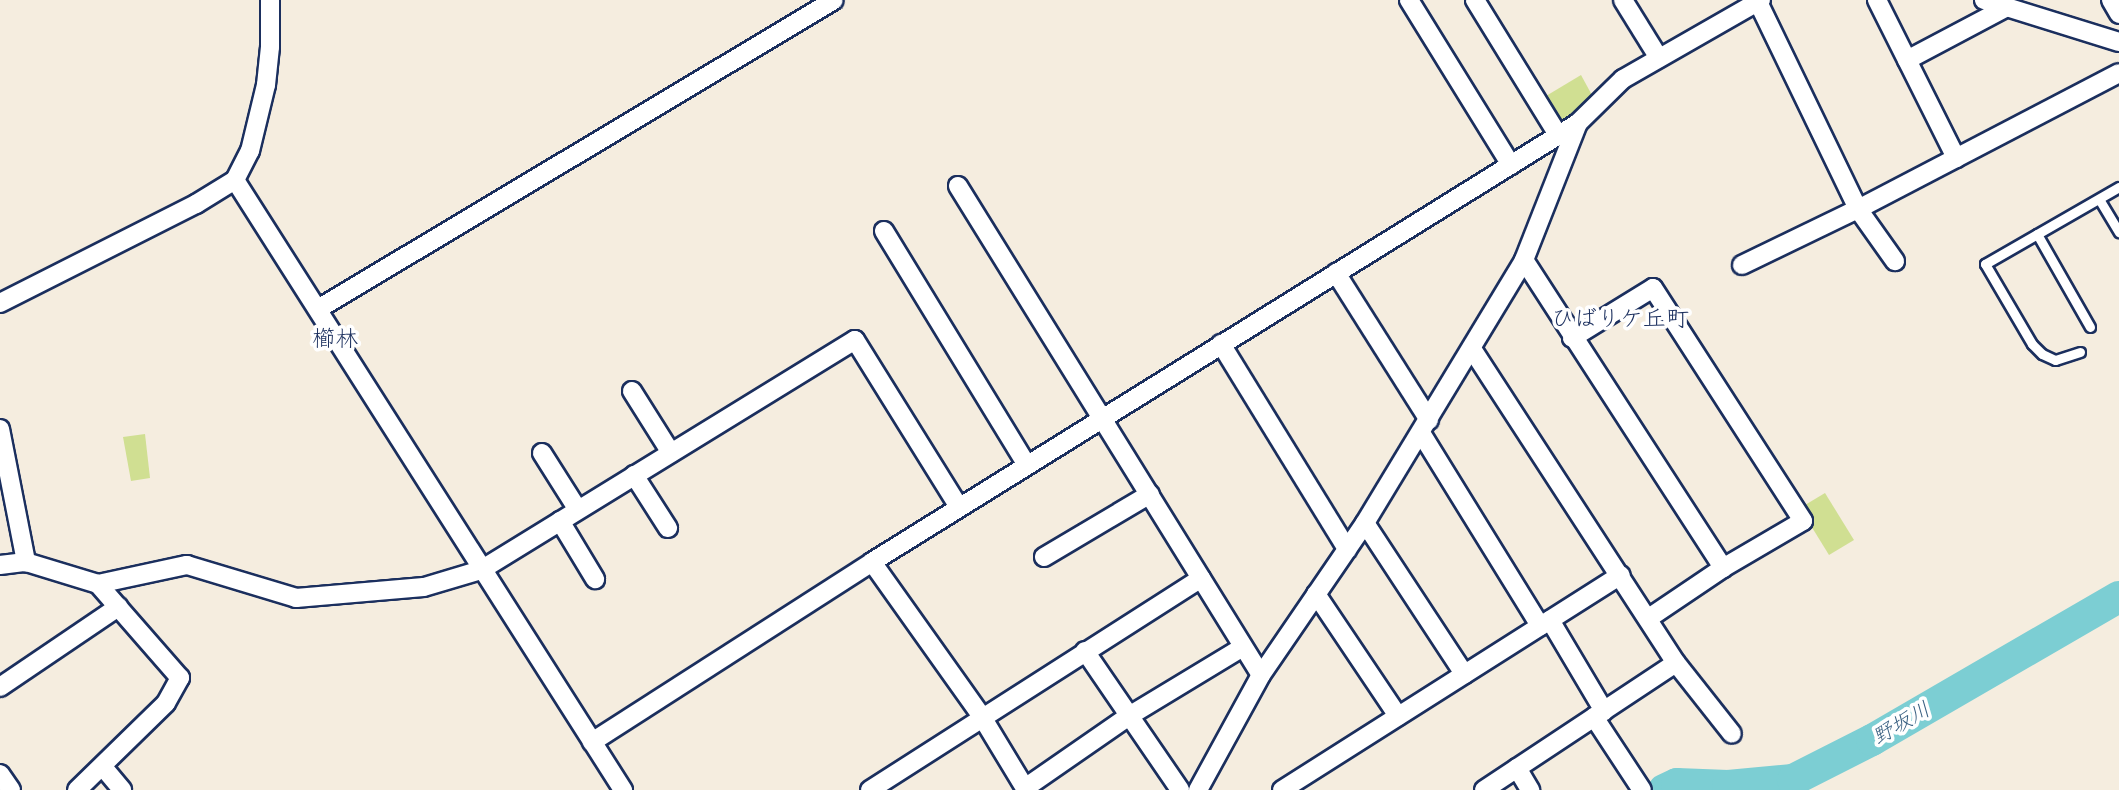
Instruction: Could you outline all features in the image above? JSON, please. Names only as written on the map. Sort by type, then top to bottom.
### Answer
[{"type":"street","points":[[0,303],[196,204],[235,180],[250,151],[266,85],[270,47],[270,0]]},
{"type":"street","points":[[318,309],[834,0]]},
{"type":"street","points":[[1409,0],[1511,164]]},
{"type":"street","points":[[1475,0],[1558,135]]},
{"type":"street","points":[[1623,0],[1659,58]]},
{"type":"street","points":[[1877,0],[1956,158]]},
{"type":"street","points":[[1984,0],[2119,42]]},
{"type":"street","points":[[2111,0],[2119,14]]},
{"type":"street","points":[[593,742],[959,507],[1578,123],[1623,79],[1759,1],[1858,209],[1895,261]]},
{"type":"street","points":[[1907,60],[2007,7]]},
{"type":"street","points":[[1742,265],[1858,209],[2119,73]]},
{"type":"street","points":[[1198,790],[1261,675],[1365,523],[1524,261],[1578,123]]},
{"type":"street","points":[[235,180],[623,790]]},
{"type":"street","points":[[958,186],[1104,417],[1261,675]]},
{"type":"street","points":[[884,232],[1027,465]]},
{"type":"street","points":[[1524,261],[1723,568]]},
{"type":"street","points":[[1336,273],[1642,790]]},
{"type":"street","points":[[1572,338],[1653,288],[1803,521],[1723,568],[1649,618]]},
{"type":"street","points":[[0,565],[26,562],[98,584],[187,565],[296,598],[424,587],[481,570],[855,340],[959,507]]},
{"type":"street","points":[[1222,344],[1347,549]]},
{"type":"street","points":[[1472,349],[1676,663],[1732,734]]},
{"type":"street","points":[[632,391],[671,453]]},
{"type":"street","points":[[0,429],[26,562]]},
{"type":"street","points":[[542,453],[578,510]]},
{"type":"street","points":[[634,475],[668,528]]},
{"type":"street","points":[[1044,557],[1150,494]]},
{"type":"street","points":[[560,521],[595,579]]},
{"type":"street","points":[[1365,523],[1464,674]]},
{"type":"street","points":[[872,562],[982,716],[1025,788],[1129,716],[1243,647]]},
{"type":"street","points":[[1282,790],[1621,575]]},
{"type":"street","points":[[870,790],[1201,578]]},
{"type":"street","points":[[77,790],[166,704],[180,678],[98,584]]},
{"type":"street","points":[[1316,594],[1398,716]]},
{"type":"street","points":[[0,687],[118,607]]},
{"type":"street","points":[[1084,651],[1180,790]]},
{"type":"street","points":[[1484,790],[1676,663]]},
{"type":"street","points":[[103,767],[122,790]]},
{"type":"street","points":[[1517,768],[1530,790]]},
{"type":"street","points":[[0,774],[11,790]]},
{"type":"lane","points":[[2080,352],[2055,360],[2042,354],[2032,344],[1985,264],[2119,187]]},
{"type":"lane","points":[[2099,199],[2119,232]]},
{"type":"lane","points":[[2037,234],[2090,327]]},
{"type":"green space","points":[[1581,75],[1593,97],[1578,117],[1562,122],[1546,96]]},
{"type":"green space","points":[[145,434],[150,478],[131,481],[123,437]]},
{"type":"green space","points":[[1825,493],[1854,540],[1829,555],[1800,508]]},
{"type":"waterway","name":"野坂川","points":[[1664,790],[1677,784],[1728,786],[1793,780],[1872,740],[2119,597]]},
{"type":"district","name":"ひばりケ丘町","points":[[1620,318]]},
{"type":"district","name":"櫛林","points":[[335,338]]}]
